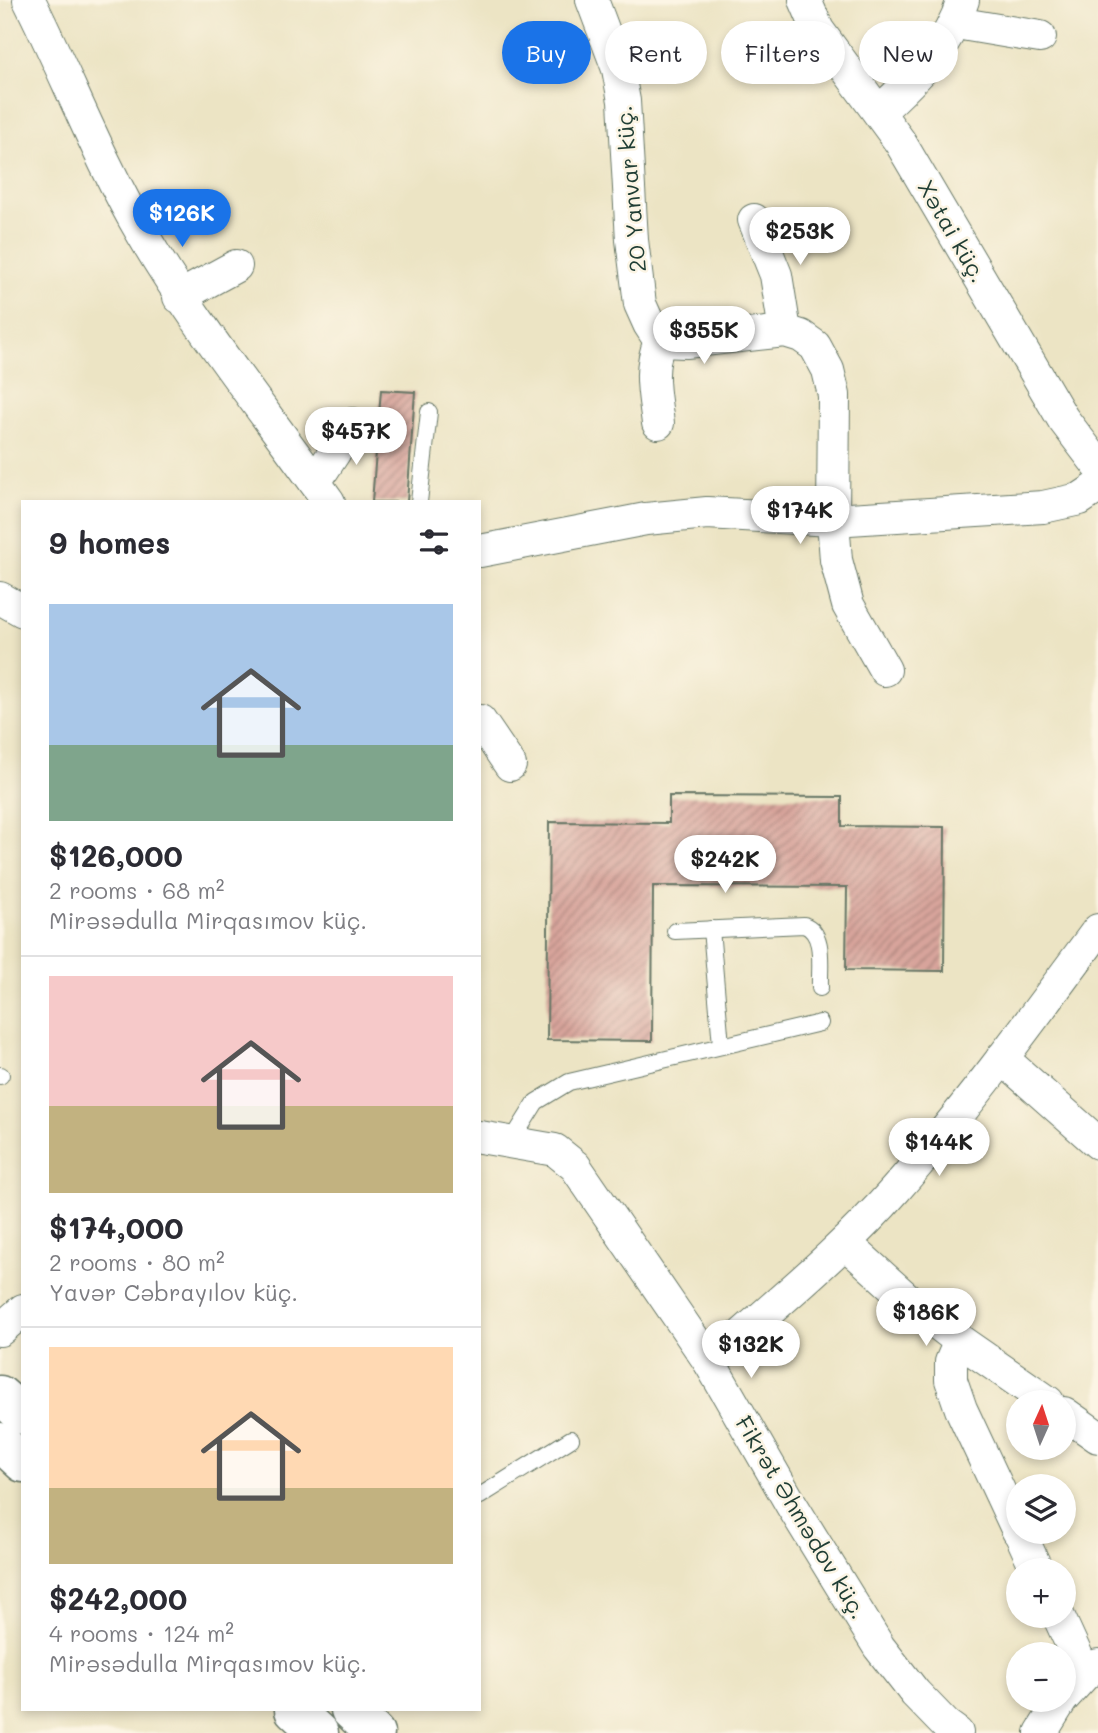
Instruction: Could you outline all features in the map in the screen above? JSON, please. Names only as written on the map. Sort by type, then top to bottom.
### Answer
[{"type":"main road","points":[[0,1442],[21,1461]]},
{"type":"main road","points":[[295,1711],[319,1733]]},
{"type":"main road","points":[[351,1711],[375,1733]]},
{"type":"street","points":[[29,0],[120,192],[180,297],[322,492],[354,424]]},
{"type":"street","name":"20 Yanvar küç.","points":[[592,0],[618,69],[624,101],[632,240],[640,304],[660,341]]},
{"type":"street","name":"Xətai küç.","points":[[805,0],[817,30],[835,57],[880,111],[1063,419],[1098,465]]},
{"type":"street","points":[[880,111],[931,62],[959,12],[1040,37]]},
{"type":"street","points":[[754,220],[776,275],[785,331]]},
{"type":"street","points":[[180,297],[236,266]]},
{"type":"street","points":[[658,423],[652,377],[653,358],[660,341],[685,342],[785,331],[802,336],[815,346],[828,370],[834,395],[833,520],[836,560],[848,605],[885,670]]},
{"type":"street","points":[[481,551],[646,519],[707,513],[833,520],[1043,507],[1080,499],[1098,487]]},
{"type":"street","points":[[0,598],[21,610]]},
{"type":"street","points":[[481,722],[510,765]]},
{"type":"street","points":[[710,1363],[845,1243],[895,1190],[1003,1058],[1098,930]]},
{"type":"street","points":[[1003,1058],[1098,1143]]},
{"type":"street","name":"Fikrət Əhmədov küç.","points":[[481,1137],[555,1150],[575,1166],[710,1363],[791,1504],[879,1647],[915,1693],[957,1733]]},
{"type":"street","points":[[845,1243],[915,1307],[1031,1390]]},
{"type":"street","points":[[0,1330],[21,1312]]},
{"type":"street","points":[[960,1341],[951,1362],[951,1380],[961,1409],[1006,1504]]},
{"type":"street","points":[[1076,1421],[1098,1437]]},
{"type":"street","points":[[1066,1628],[1092,1670],[1076,1685]]},
{"type":"street","points":[[1041,1733],[1054,1712]]},
{"type":"lane","points":[[419,500],[429,412]]},
{"type":"lane","points":[[675,931],[804,925],[812,928],[818,939],[820,988]]},
{"type":"lane","points":[[711,929],[721,1045]]},
{"type":"lane","points":[[511,1142],[536,1102],[569,1082],[820,1023]]},
{"type":"lane","points":[[481,1495],[571,1439]]},
{"type":"building","points":[[381,390],[415,392],[407,500],[372,500]]},
{"type":"building","points":[[669,796],[842,797],[842,826],[945,827],[944,971],[846,970],[847,887],[653,886],[652,1041],[547,1040],[549,822],[669,823]]}]
